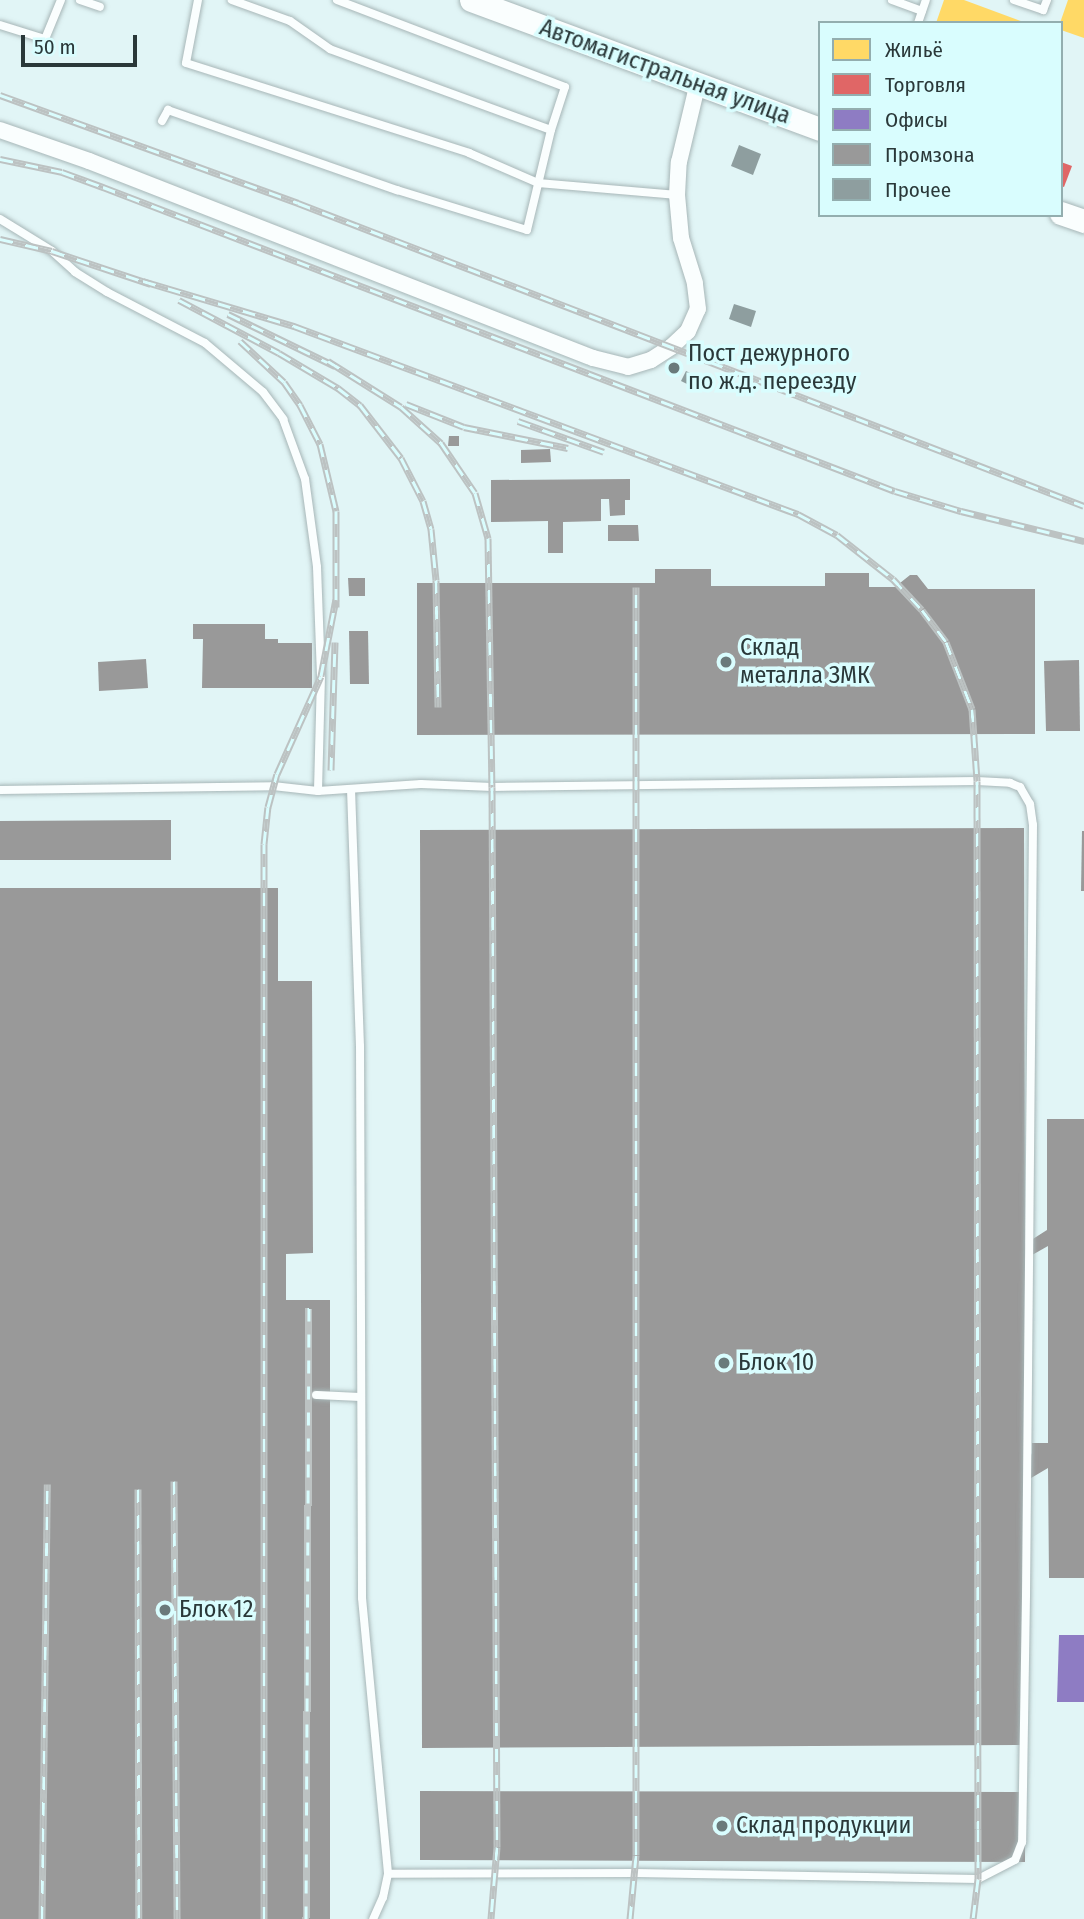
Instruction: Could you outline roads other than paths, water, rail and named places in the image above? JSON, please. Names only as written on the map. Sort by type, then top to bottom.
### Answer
[{"type":"main road","name":"Автомагистральная улица","points":[[471,0],[818,128]]},
{"type":"main road","points":[[1063,214],[1084,221]]},
{"type":"street","points":[[0,130],[89,161],[593,358],[628,367],[662,354],[688,331],[698,309],[695,282],[681,238],[677,195],[679,162],[698,82]]},
{"type":"lane","points":[[0,25],[45,39],[61,0]]},
{"type":"lane","points":[[80,0],[100,7]]},
{"type":"lane","points":[[198,0],[186,63],[469,153],[538,183],[677,195]]},
{"type":"lane","points":[[232,0],[290,21],[330,49],[551,130]]},
{"type":"lane","points":[[162,121],[169,110],[397,190],[527,230],[551,130],[565,87],[337,0]]},
{"type":"lane","points":[[891,0],[922,11]]},
{"type":"lane","points":[[919,21],[926,0]]},
{"type":"lane","points":[[1014,0],[1043,10],[1047,0]]},
{"type":"lane","points":[[0,219],[33,238],[75,272],[107,292],[205,343],[263,392],[283,419],[305,480],[317,568],[321,664],[318,792]]},
{"type":"lane","points":[[0,790],[274,786],[318,792],[421,785],[492,787],[989,781],[1020,787],[1030,804],[1033,825],[1022,1842],[1015,1860],[978,1879],[636,1872],[388,1874]]},
{"type":"lane","points":[[351,789],[360,1046],[362,1598],[388,1874],[383,1897],[373,1919]]},
{"type":"lane","points":[[316,1395],[361,1397]]},
{"type":"railway","points":[[0,95],[298,203],[1084,506]]},
{"type":"railway","points":[[0,159],[62,172],[103,187],[895,491],[961,511],[1084,541]]},
{"type":"railway","points":[[0,239],[52,251],[151,284]]},
{"type":"railway","points":[[143,281],[294,326],[798,514],[837,535],[893,579],[922,610],[946,642],[972,709],[977,781],[978,1879],[973,1919]]},
{"type":"railway","points":[[179,300],[338,388],[360,405],[401,458],[423,501],[431,529],[436,580],[438,707]]},
{"type":"railway","points":[[228,314],[335,366]]},
{"type":"railway","points":[[240,341],[284,382],[300,405],[320,444],[336,511],[336,607]]},
{"type":"railway","points":[[328,361],[401,407],[441,443],[475,493],[488,538],[492,787],[497,1847],[491,1919]]},
{"type":"railway","points":[[406,404],[464,427],[568,448]]},
{"type":"railway","points":[[518,421],[604,452]]},
{"type":"railway","points":[[630,1919],[636,1855],[636,587]]},
{"type":"railway","points":[[264,1919],[264,844],[268,807],[277,774],[321,676],[336,599]]},
{"type":"railway","points":[[331,770],[335,642]]},
{"type":"railway","points":[[306,1919],[309,1308]]},
{"type":"railway","points":[[174,1481],[177,1919]]},
{"type":"railway","points":[[42,1919],[47,1484]]},
{"type":"railway","points":[[138,1489],[139,1919]]},
{"type":"place","name":"Пост дежурного по ж.д. переезду","points":[[674,368]]},
{"type":"place","name":"Склад металла ЗМК","points":[[726,662]]},
{"type":"place","name":"Блок 10","points":[[724,1363]]},
{"type":"place","name":"Блок 12","points":[[165,1610]]},
{"type":"place","name":"Склад продукции","points":[[722,1826]]}]
